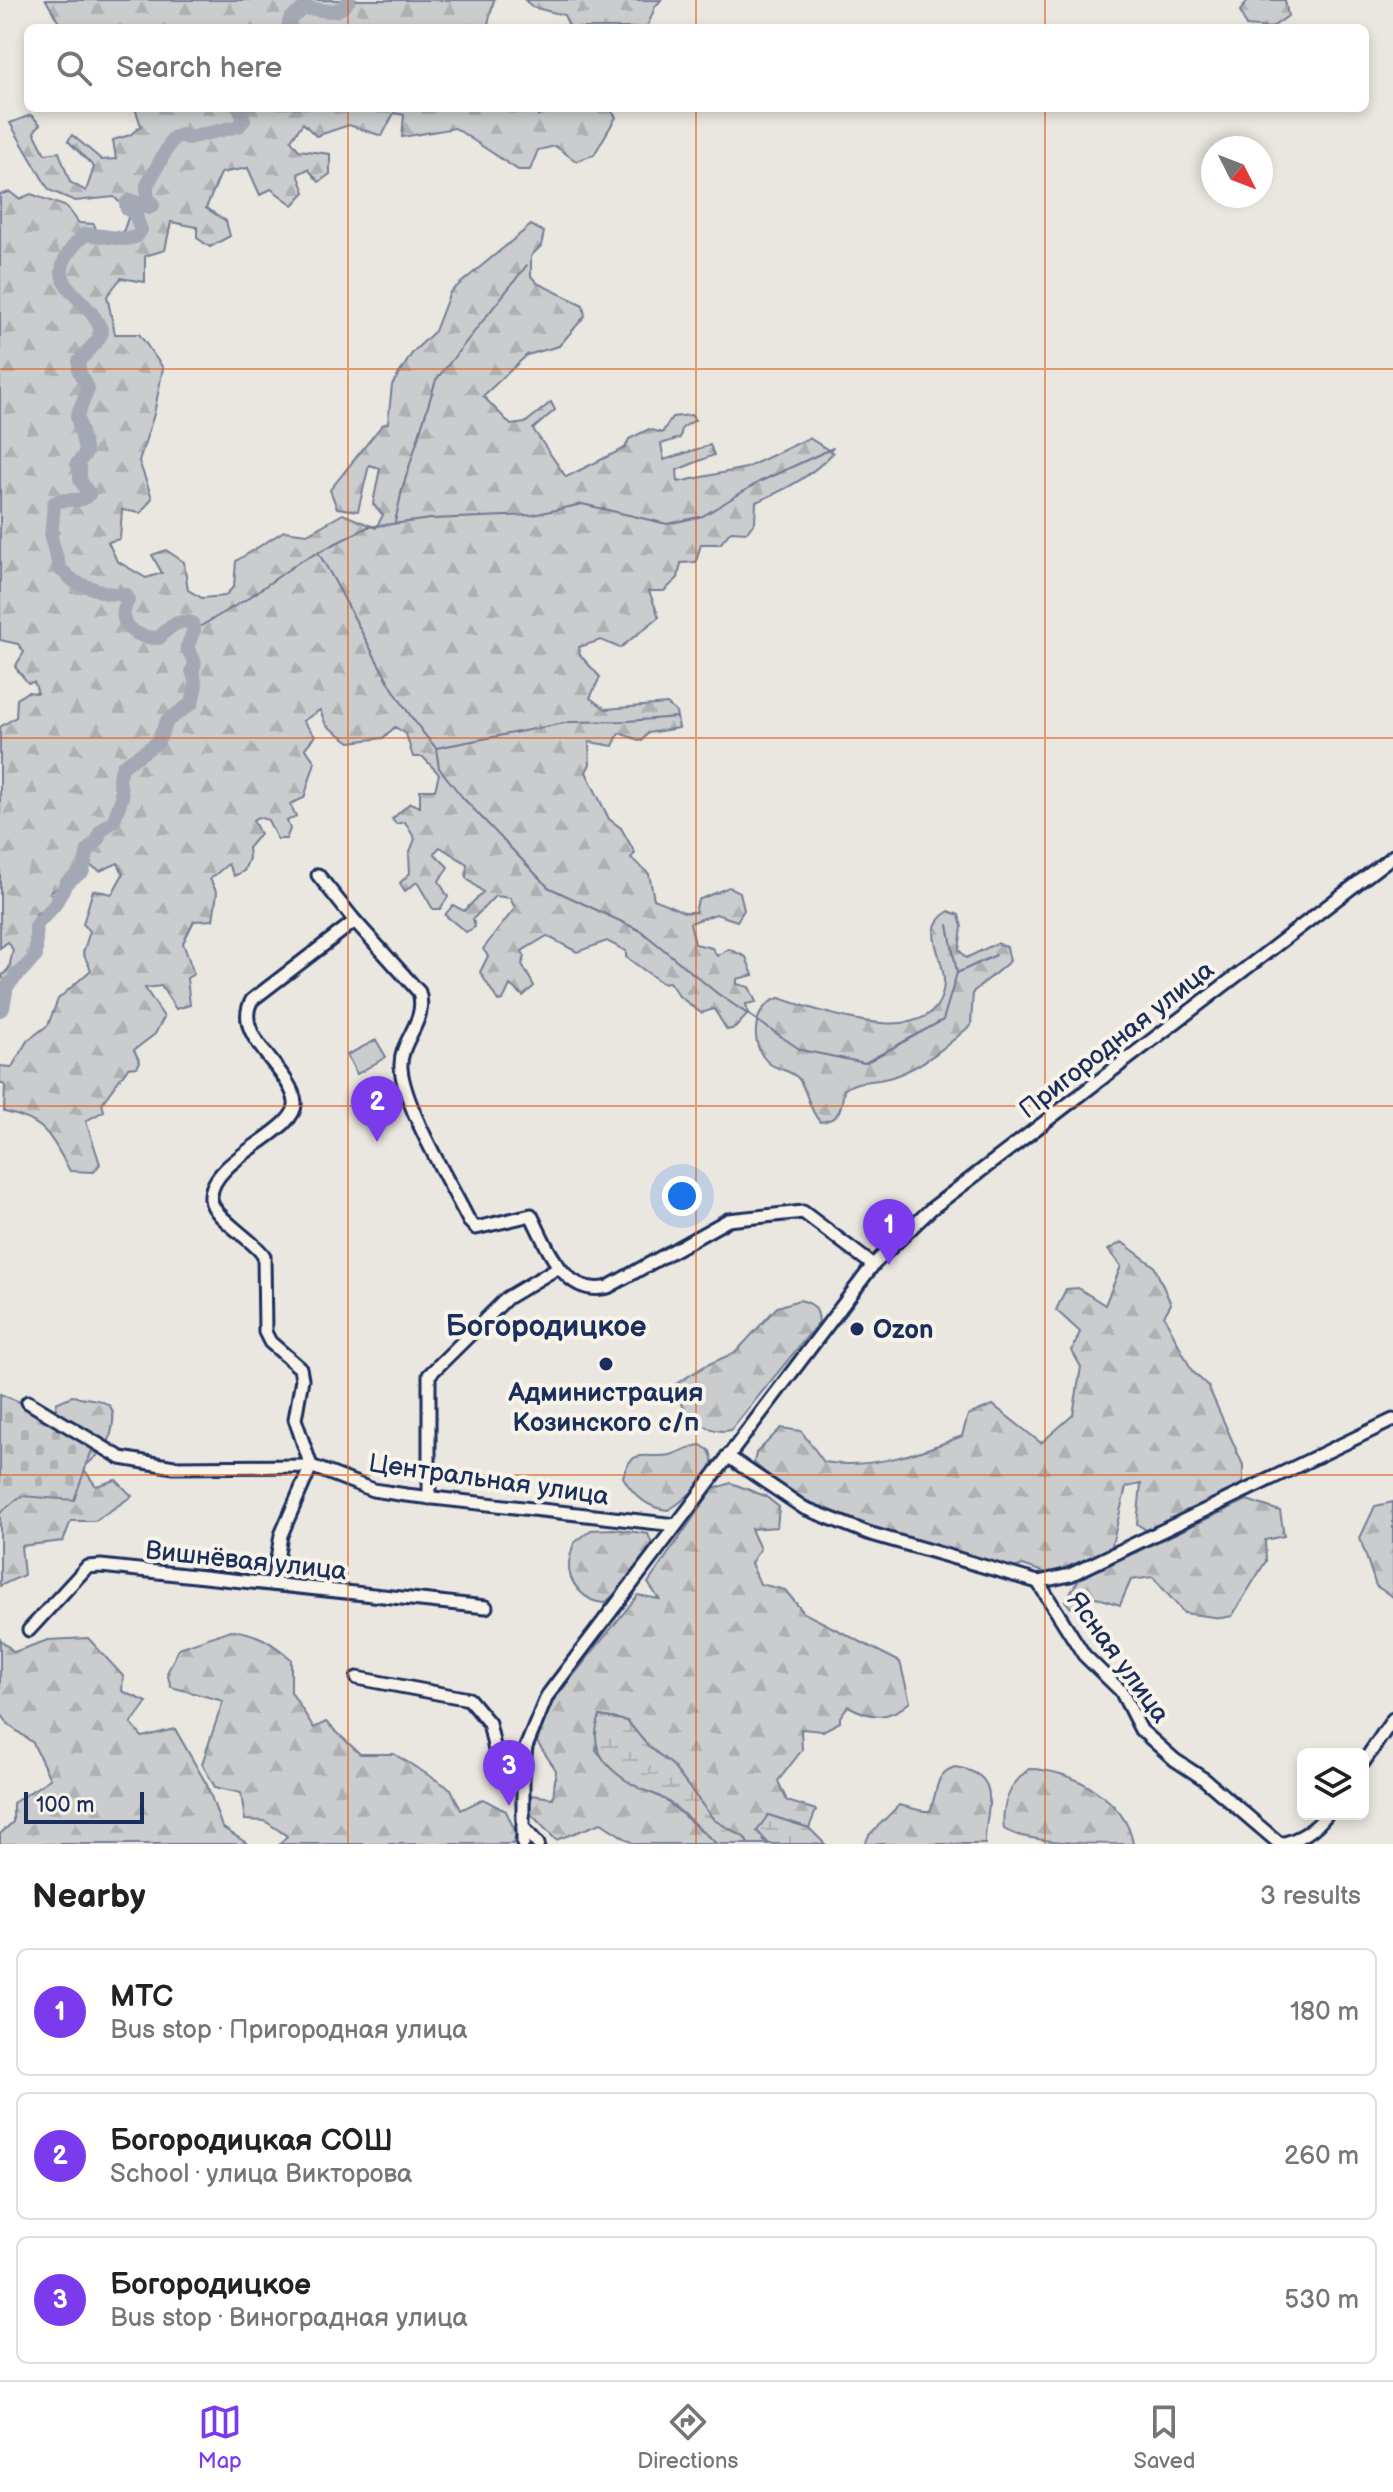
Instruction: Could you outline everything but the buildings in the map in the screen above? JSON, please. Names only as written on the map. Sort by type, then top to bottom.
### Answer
[{"type":"street","name":"Пригородная улица","points":[[523,1844],[526,1747],[547,1696],[873,1265],[931,1209],[1393,856]]},
{"type":"street","points":[[318,875],[419,992],[424,1006],[401,1065],[409,1100],[469,1221],[476,1228],[531,1215],[559,1267],[582,1286],[600,1289],[728,1220],[803,1212],[873,1265]]},
{"type":"street","points":[[273,1584],[281,1535],[311,1466],[295,1419],[302,1379],[300,1368],[270,1342],[265,1332],[264,1256],[258,1247],[217,1213],[211,1197],[213,1187],[230,1166],[251,1146],[287,1122],[295,1112],[294,1096],[252,1032],[246,1018],[247,1009],[252,1000],[355,921]]},
{"type":"street","points":[[429,1498],[429,1375],[507,1298],[559,1267]]},
{"type":"street","name":"Центральная улица","points":[[28,1402],[121,1458],[174,1467],[311,1466],[373,1490],[676,1525]]},
{"type":"street","points":[[727,1456],[804,1508],[868,1533],[1038,1582],[1070,1575],[1393,1420]]},
{"type":"street","name":"Вишнёвая улица","points":[[29,1630],[87,1567],[101,1566],[486,1607]]},
{"type":"street","name":"Ясная улица","points":[[1038,1582],[1084,1655],[1121,1691],[1141,1730],[1280,1844]]},
{"type":"street","points":[[357,1678],[469,1699],[489,1723],[499,1769],[523,1773]]},
{"type":"street","points":[[1369,1754],[1393,1719]]},
{"type":"street","points":[[1280,1844],[1296,1841],[1322,1820]]},
{"type":"street","points":[[523,1827],[538,1844]]},
{"type":"green space","points":[[46,0],[494,0],[488,24],[59,23]]},
{"type":"green space","points":[[525,0],[661,0],[649,24],[568,24],[564,15],[532,7]]},
{"type":"green space","points":[[1248,0],[1285,0],[1288,16],[1277,24],[1245,24],[1240,11]]},
{"type":"green space","points":[[136,112],[536,112],[538,116],[550,112],[612,112],[616,117],[594,155],[576,161],[555,146],[538,150],[530,170],[518,170],[455,128],[402,137],[404,115],[394,113],[382,136],[349,125],[316,136],[303,123],[291,140],[299,150],[330,154],[330,174],[319,182],[308,169],[298,174],[305,192],[293,205],[271,189],[260,195],[248,168],[221,173],[206,208],[226,221],[230,236],[210,247],[197,238],[197,227],[171,222],[165,250],[145,256],[145,282],[121,278],[107,296],[115,334],[139,334],[163,368],[154,414],[139,461],[152,498],[141,513],[122,510],[120,539],[108,542],[117,561],[146,578],[162,573],[152,555],[166,550],[184,562],[188,590],[202,598],[225,596],[234,586],[236,561],[284,531],[307,534],[343,514],[376,528],[383,515],[373,504],[380,468],[369,465],[358,511],[337,508],[330,490],[382,425],[388,423],[392,385],[413,352],[435,331],[450,292],[531,225],[544,232],[541,246],[531,256],[531,276],[537,283],[583,305],[585,316],[559,346],[527,355],[483,396],[511,425],[525,423],[551,402],[555,410],[533,429],[566,477],[625,448],[629,439],[649,429],[662,433],[672,417],[691,415],[695,420],[682,428],[680,438],[661,444],[664,460],[710,445],[714,455],[677,470],[678,482],[746,468],[809,438],[833,453],[798,482],[756,502],[755,522],[747,532],[731,531],[720,544],[701,544],[696,562],[681,563],[678,578],[664,591],[649,591],[659,617],[620,648],[601,640],[579,647],[580,655],[600,677],[590,698],[606,709],[667,704],[676,712],[679,728],[648,733],[642,741],[619,733],[613,746],[589,742],[590,764],[586,772],[609,819],[621,828],[635,853],[631,858],[649,874],[654,899],[684,912],[695,912],[698,900],[729,887],[740,892],[744,910],[737,921],[716,914],[690,923],[695,944],[712,948],[717,956],[729,949],[746,957],[753,975],[737,979],[737,984],[749,987],[756,1002],[746,1004],[748,1014],[735,1028],[727,1030],[714,1009],[701,1013],[679,996],[669,982],[662,983],[626,957],[626,951],[607,941],[577,952],[547,936],[522,951],[525,957],[522,964],[534,986],[523,996],[510,985],[503,1000],[498,1001],[480,972],[488,956],[483,949],[515,908],[510,898],[495,896],[473,919],[475,927],[466,932],[445,915],[453,905],[464,911],[483,892],[466,878],[467,864],[440,847],[434,853],[448,867],[439,881],[448,897],[440,909],[433,909],[417,882],[405,891],[400,883],[410,873],[409,854],[415,839],[405,822],[396,824],[392,819],[410,803],[420,807],[420,790],[435,790],[439,774],[423,757],[413,757],[406,734],[395,727],[383,738],[350,742],[326,725],[320,710],[303,721],[315,736],[305,748],[315,762],[304,798],[290,804],[296,816],[287,821],[290,829],[286,839],[277,839],[268,820],[258,817],[253,820],[260,834],[248,848],[249,858],[244,871],[234,876],[228,864],[210,879],[217,893],[213,920],[194,921],[183,943],[194,974],[187,978],[190,1005],[176,1009],[161,986],[145,988],[164,1017],[155,1034],[134,1050],[140,1062],[137,1067],[128,1068],[102,1103],[104,1111],[86,1121],[100,1164],[94,1172],[70,1171],[39,1125],[4,1112],[5,1085],[0,1083],[0,1066],[12,1067],[27,1041],[48,1025],[58,999],[91,970],[83,953],[90,931],[83,924],[93,890],[112,894],[123,874],[118,863],[100,871],[89,865],[75,881],[51,891],[55,903],[36,914],[37,948],[27,964],[20,964],[15,982],[6,985],[2,976],[9,968],[13,950],[8,942],[0,948],[0,727],[16,717],[17,699],[27,692],[38,693],[34,682],[28,683],[15,667],[24,652],[18,644],[0,640],[0,194],[10,192],[19,199],[31,194],[67,207],[79,223],[94,224],[100,241],[122,235],[130,212],[114,197],[75,201],[49,190],[10,123],[31,115],[40,124],[34,132],[45,154],[59,152],[70,182],[86,191],[94,167],[68,141],[72,135],[102,160],[116,159],[113,140],[130,135],[141,126]]},
{"type":"green space","points":[[949,911],[959,915],[962,927],[959,950],[966,958],[997,943],[1007,947],[1010,961],[973,992],[971,1025],[913,1068],[892,1077],[849,1086],[844,1090],[841,1108],[836,1116],[820,1122],[798,1078],[770,1064],[763,1057],[756,1037],[758,1017],[770,1002],[779,998],[875,1023],[901,1023],[922,1018],[938,1005],[944,982],[934,934],[940,918]]},
{"type":"green space","points":[[376,1040],[386,1057],[357,1074],[347,1055]]},
{"type":"green space","points":[[1122,1242],[1154,1266],[1171,1304],[1164,1316],[1192,1371],[1208,1386],[1243,1465],[1243,1483],[1151,1533],[1137,1524],[1141,1484],[1126,1487],[1111,1549],[1049,1574],[1023,1565],[1005,1571],[801,1503],[754,1463],[756,1453],[781,1428],[801,1431],[824,1462],[859,1464],[894,1458],[962,1436],[968,1415],[993,1405],[1041,1443],[1073,1415],[1081,1367],[1072,1351],[1080,1332],[1056,1310],[1066,1289],[1078,1288],[1105,1305],[1121,1266],[1108,1250]]},
{"type":"green space","points":[[799,1300],[814,1307],[819,1322],[731,1430],[712,1429],[694,1419],[681,1403],[676,1384],[736,1352],[777,1307]]},
{"type":"green space","points":[[0,1394],[25,1404],[93,1447],[74,1500],[21,1496],[0,1513]]},
{"type":"green space","points":[[72,1396],[108,1405],[113,1417],[109,1441],[102,1443],[56,1414],[56,1403]]},
{"type":"green space","points":[[0,1407],[80,1442],[99,1454],[83,1468],[96,1486],[116,1480],[132,1496],[95,1521],[71,1521],[63,1541],[21,1546],[24,1575],[0,1586]]},
{"type":"green space","points":[[701,1445],[710,1451],[710,1469],[694,1490],[668,1510],[641,1500],[623,1477],[626,1467],[635,1457],[670,1455]]},
{"type":"green space","points":[[731,1483],[765,1496],[779,1507],[777,1527],[751,1529],[760,1549],[751,1563],[760,1584],[785,1590],[804,1613],[900,1662],[910,1702],[895,1712],[880,1716],[848,1706],[840,1722],[823,1731],[801,1729],[802,1750],[778,1781],[787,1801],[816,1810],[809,1828],[768,1815],[763,1840],[769,1844],[748,1844],[745,1838],[714,1820],[671,1764],[648,1746],[627,1721],[600,1716],[596,1750],[610,1766],[638,1787],[664,1799],[717,1844],[634,1844],[601,1823],[556,1840],[531,1814],[531,1795],[553,1798],[556,1770],[537,1742],[550,1705],[638,1595],[659,1599],[648,1583],[713,1489]]},
{"type":"green space","points":[[1247,1500],[1280,1511],[1284,1536],[1265,1540],[1266,1561],[1232,1616],[1221,1618],[1184,1613],[1153,1577],[1131,1580],[1120,1605],[1089,1595],[1071,1608],[1065,1601],[1079,1579]]},
{"type":"green space","points":[[1393,1502],[1393,1597],[1376,1586],[1360,1538],[1375,1506]]},
{"type":"green space","points":[[614,1529],[648,1534],[652,1544],[626,1583],[605,1603],[598,1602],[585,1596],[571,1578],[570,1558],[574,1543],[591,1530]]},
{"type":"green space","points":[[231,1630],[264,1639],[291,1659],[291,1692],[314,1728],[326,1722],[360,1754],[394,1754],[451,1789],[461,1810],[483,1799],[506,1811],[516,1833],[513,1844],[280,1844],[287,1836],[265,1821],[245,1820],[241,1793],[215,1787],[202,1764],[223,1701],[171,1687],[167,1673],[179,1648]]},
{"type":"green space","points":[[88,1638],[123,1676],[122,1691],[147,1702],[131,1724],[142,1737],[175,1729],[207,1785],[222,1827],[248,1844],[0,1844],[0,1834],[13,1822],[13,1803],[50,1779],[33,1743],[9,1725],[0,1712],[0,1639],[14,1652],[48,1640]]},
{"type":"green space","points":[[600,1716],[627,1721],[648,1746],[671,1764],[714,1820],[745,1838],[748,1844],[717,1844],[671,1803],[620,1776],[599,1750],[596,1729]]},
{"type":"green space","points":[[955,1767],[971,1771],[987,1786],[989,1807],[985,1844],[865,1844],[869,1835],[899,1805],[930,1811],[940,1779]]},
{"type":"green space","points":[[1029,1769],[1062,1775],[1094,1790],[1120,1814],[1129,1828],[1133,1844],[1046,1840],[1004,1829],[1008,1796]]},
{"type":"green space","points":[[768,1815],[809,1828],[825,1844],[769,1844],[757,1831]]},
{"type":"waterway","points":[[289,24],[290,19],[303,9],[334,11],[349,0]]},
{"type":"waterway","points":[[0,1010],[7,986],[36,956],[36,925],[54,906],[67,882],[83,871],[88,850],[98,840],[100,832],[114,820],[122,797],[119,778],[123,766],[157,743],[167,721],[192,703],[196,685],[192,670],[194,661],[187,647],[194,630],[192,623],[178,623],[159,638],[142,636],[126,623],[126,595],[106,593],[75,582],[60,569],[51,538],[54,503],[81,499],[89,494],[80,480],[77,464],[86,453],[77,416],[88,389],[79,371],[79,361],[102,332],[95,318],[68,286],[63,276],[63,265],[85,234],[126,239],[136,237],[141,230],[135,214],[127,209],[126,204],[130,200],[149,208],[153,205],[147,196],[147,185],[173,138],[181,135],[188,138],[239,126],[244,120],[241,112]]},
{"type":"waterway","points":[[395,522],[436,380],[527,265]]},
{"type":"waterway","points":[[194,630],[247,599],[299,562],[368,527],[431,519],[533,515],[582,504],[667,524],[703,516],[759,482],[833,448]]},
{"type":"waterway","points":[[319,554],[386,678],[436,748],[570,722],[677,717]]},
{"type":"waterway","points":[[436,748],[439,768],[463,798],[548,887],[641,931],[718,994],[801,1050],[865,1063],[943,1020],[957,973],[948,925]]},
{"type":"waterway","points":[[957,973],[996,955]]},
{"type":"place","name":"Богородицкая СОШ","points":[[377,1142]]},
{"type":"place","name":"МТС","points":[[889,1265]]},
{"type":"place","name":"Ozon","points":[[857,1329]]},
{"type":"place","name":"Администрация Козинского с/п","points":[[606,1364]]},
{"type":"place","name":"Богородицкое","points":[[509,1806]]},
{"type":"district","name":"Богородицкое","points":[[546,1326]]}]
